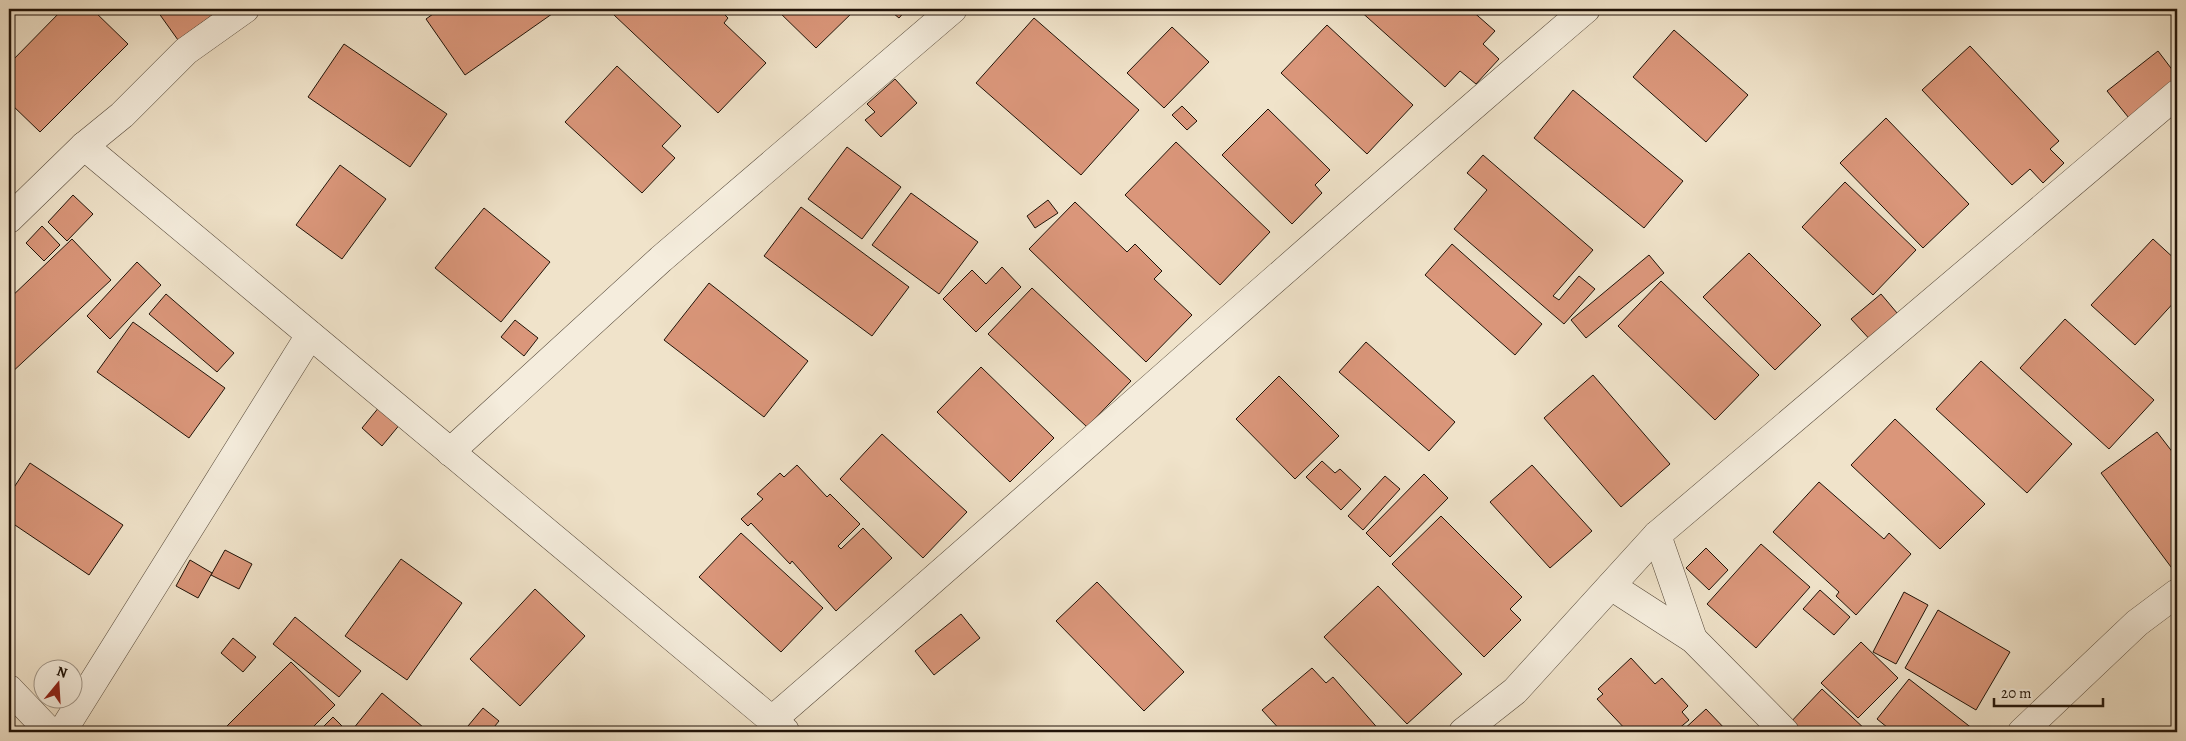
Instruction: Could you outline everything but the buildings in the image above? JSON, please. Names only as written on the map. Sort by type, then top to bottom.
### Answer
[{"type":"street","points":[[14,205],[122,115],[186,51],[245,9]]},
{"type":"street","points":[[450,452],[661,259],[953,9]]},
{"type":"street","points":[[84,146],[779,726],[979,541],[1472,106],[1586,9]]},
{"type":"street","points":[[1463,732],[1515,691],[1657,535],[2177,94]]},
{"type":"street","points":[[62,732],[310,335]]},
{"type":"street","points":[[1657,535],[1693,638]]},
{"type":"street","points":[[1611,586],[1693,638],[1785,732]]},
{"type":"street","points":[[2022,732],[2137,623],[2177,593]]},
{"type":"street","points":[[9,689],[50,732]]}]
